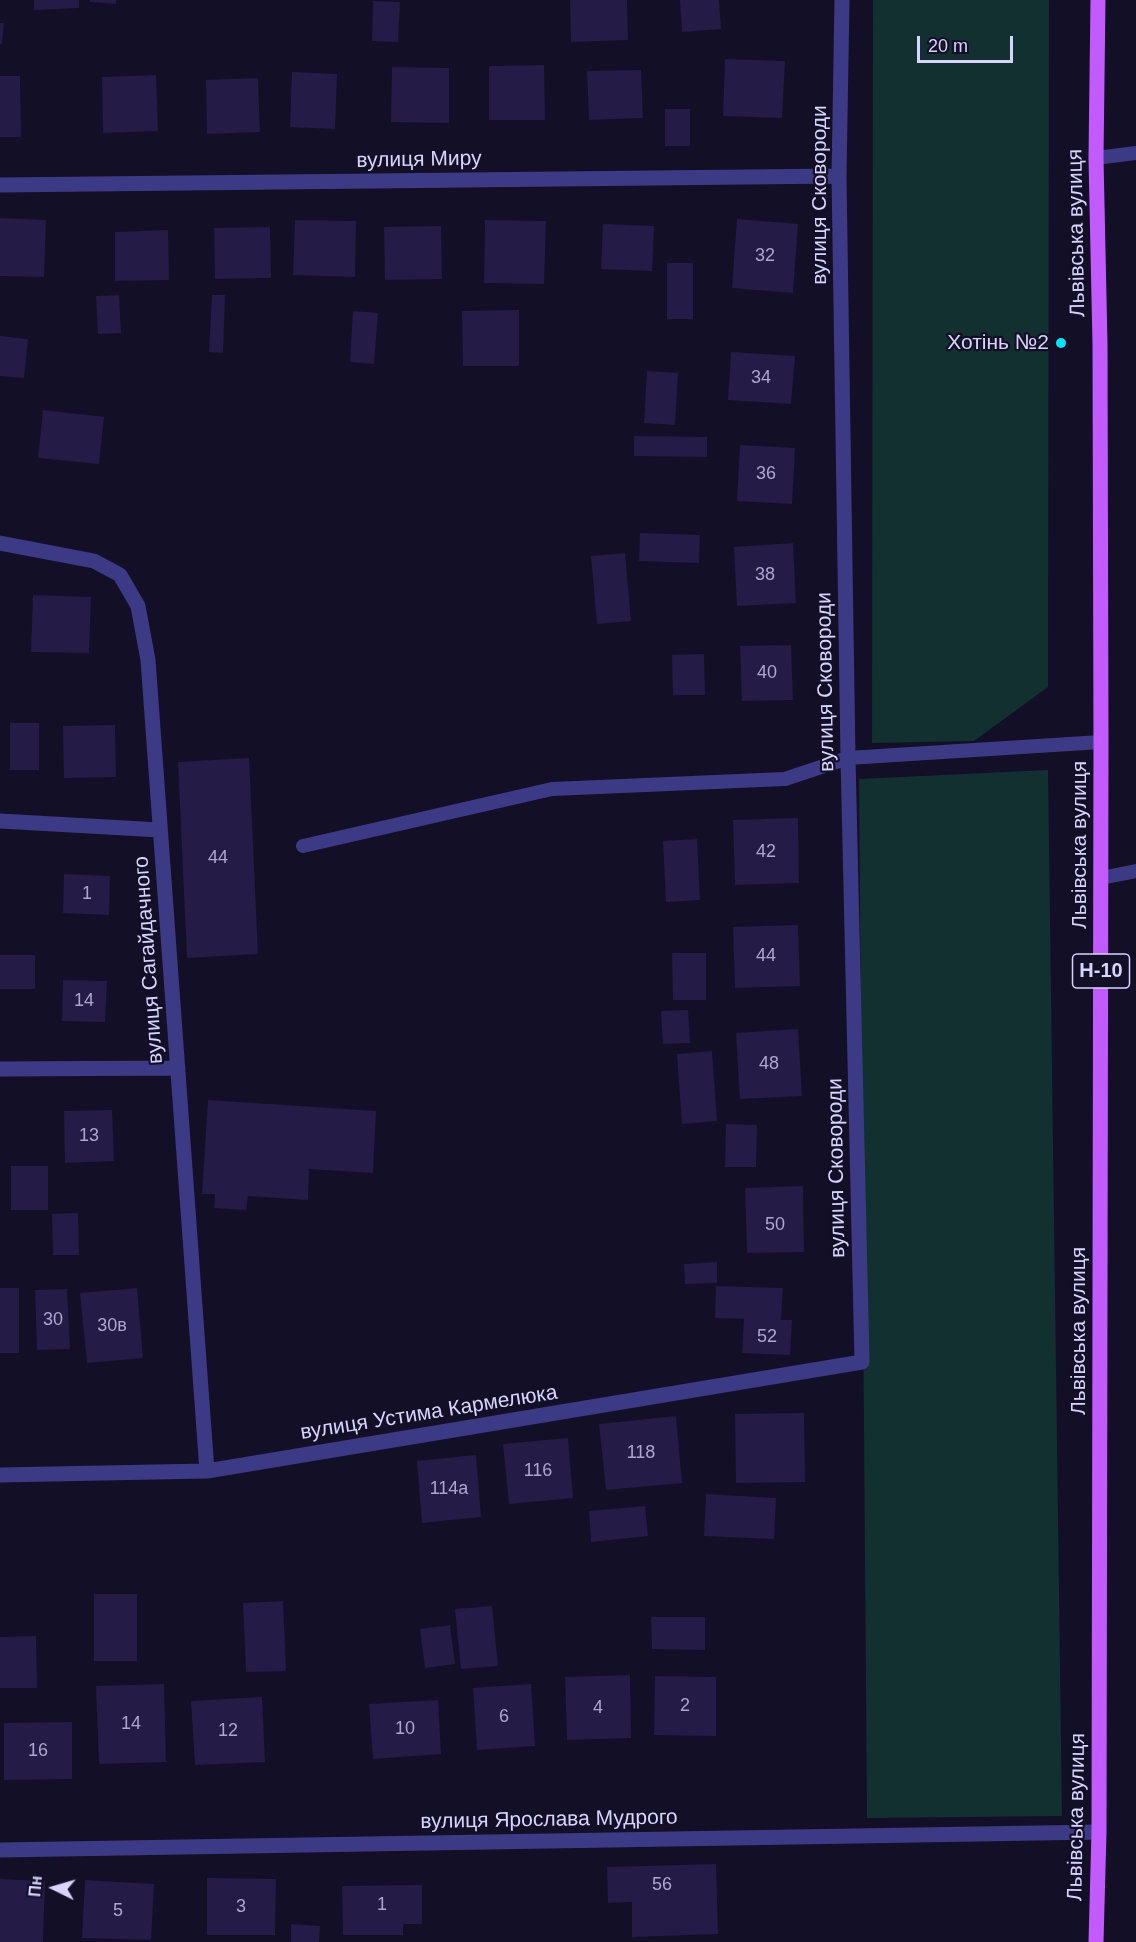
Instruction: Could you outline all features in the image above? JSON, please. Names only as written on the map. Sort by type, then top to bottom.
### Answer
[{"type":"main road","name":"Львівська вулиця","points":[[1096,1942],[1100,1832],[1101,878],[1100,344],[1096,158],[1098,0]]},
{"type":"street","name":"вулиця Сковороди","points":[[842,0],[839,176],[848,758],[862,1362]]},
{"type":"street","name":"вулиця Миру","points":[[0,185],[839,176]]},
{"type":"street","name":"вулиця Сагайдачного","points":[[0,543],[94,561],[120,575],[138,606],[148,660],[207,1471]]},
{"type":"street","points":[[0,821],[160,830]]},
{"type":"street","points":[[0,1069],[178,1068]]},
{"type":"street","name":"вулиця Устима Кармелюка","points":[[0,1475],[207,1471],[862,1362]]},
{"type":"street","name":"вулиця Ярослава Мудрого","points":[[0,1850],[1100,1832]]},
{"type":"lane","points":[[1096,158],[1136,153]]},
{"type":"lane","points":[[303,846],[552,789],[785,779],[848,758],[1101,742]]},
{"type":"lane","points":[[1101,878],[1136,871]]},
{"type":"green space","points":[[873,0],[1049,0],[1048,687],[974,741],[872,743]]},
{"type":"green space","points":[[1048,770],[1062,1816],[867,1818],[859,779]]},
{"type":"building","points":[[34,0],[79,0],[79,8],[34,10]]},
{"type":"building","points":[[90,0],[116,0],[116,4],[90,2]]},
{"type":"building","points":[[570,0],[627,0],[628,40],[571,42]]},
{"type":"building","points":[[680,0],[719,0],[721,29],[682,32]]},
{"type":"building","points":[[373,1],[400,2],[398,42],[372,41]]},
{"type":"building","points":[[0,23],[4,23],[2,44],[0,44]]},
{"type":"building","points":[[725,59],[785,61],[782,118],[723,116]]},
{"type":"building","points":[[544,65],[545,120],[489,120],[489,66]]},
{"type":"building","points":[[392,67],[449,68],[449,123],[391,122]]},
{"type":"building","points":[[641,70],[643,118],[589,120],[587,71]]},
{"type":"building","points":[[292,72],[337,74],[335,129],[290,127]]},
{"type":"building","points":[[156,75],[158,131],[103,133],[102,77]]},
{"type":"building","points":[[0,76],[20,76],[21,137],[0,137]]},
{"type":"building","points":[[258,78],[260,132],[207,134],[206,80]]},
{"type":"building","points":[[665,109],[690,109],[690,146],[665,146]]},
{"type":"building","points":[[0,218],[46,220],[44,277],[0,276]]},
{"type":"building","points":[[737,219],[798,224],[793,293],[732,288]]},
{"type":"building","points":[[295,220],[356,221],[355,277],[293,275]]},
{"type":"building","points":[[485,220],[546,221],[544,284],[484,283]]},
{"type":"building","points":[[603,224],[654,226],[652,271],[601,269]]},
{"type":"building","points":[[441,226],[442,279],[385,280],[384,227]]},
{"type":"building","points":[[270,227],[271,278],[215,279],[214,228]]},
{"type":"building","points":[[168,230],[169,280],[115,281],[115,232]]},
{"type":"building","points":[[667,263],[693,263],[693,319],[667,319]]},
{"type":"building","points":[[119,295],[121,333],[98,334],[96,296]]},
{"type":"building","points":[[212,295],[225,295],[223,353],[209,352]]},
{"type":"building","points":[[519,310],[519,366],[463,366],[462,311]]},
{"type":"building","points":[[353,311],[378,313],[374,364],[350,362]]},
{"type":"building","points":[[0,336],[28,339],[24,378],[0,376]]},
{"type":"building","points":[[731,352],[795,356],[791,404],[728,400]]},
{"type":"building","points":[[647,371],[678,373],[675,425],[644,423]]},
{"type":"building","points":[[43,410],[104,417],[99,464],[38,458]]},
{"type":"building","points":[[634,436],[707,437],[707,457],[634,456]]},
{"type":"building","points":[[740,445],[795,448],[792,504],[737,501]]},
{"type":"building","points":[[640,533],[700,535],[699,563],[639,561]]},
{"type":"building","points":[[793,543],[796,603],[737,606],[734,547]]},
{"type":"building","points":[[625,553],[631,621],[597,624],[591,556]]},
{"type":"building","points":[[33,595],[91,597],[89,653],[31,652]]},
{"type":"building","points":[[791,645],[793,700],[742,701],[740,646]]},
{"type":"building","points":[[704,654],[705,695],[673,695],[672,655]]},
{"type":"building","points":[[10,723],[39,723],[39,770],[10,770]]},
{"type":"building","points":[[115,725],[116,777],[64,778],[63,726]]},
{"type":"building","points":[[249,758],[258,954],[187,958],[178,762]]},
{"type":"building","points":[[798,818],[799,883],[735,885],[733,820]]},
{"type":"building","points":[[697,839],[700,900],[666,902],[663,841]]},
{"type":"building","points":[[64,874],[110,876],[109,915],[63,913]]},
{"type":"building","points":[[798,925],[800,986],[735,988],[733,927]]},
{"type":"building","points":[[672,953],[706,953],[706,1000],[673,1000]]},
{"type":"building","points":[[0,955],[35,955],[35,989],[0,989]]},
{"type":"building","points":[[63,980],[107,981],[105,1022],[62,1021]]},
{"type":"building","points":[[688,1010],[690,1043],[663,1044],[661,1011]]},
{"type":"building","points":[[798,1029],[802,1096],[740,1099],[736,1033]]},
{"type":"building","points":[[712,1051],[717,1121],[682,1124],[677,1054]]},
{"type":"building","points":[[208,1100],[376,1111],[373,1173],[309,1169],[308,1200],[248,1196],[246,1210],[214,1208],[215,1194],[202,1194]]},
{"type":"building","points":[[112,1110],[114,1161],[65,1163],[64,1111]]},
{"type":"building","points":[[726,1124],[757,1125],[756,1167],[725,1167]]},
{"type":"building","points":[[11,1166],[48,1166],[48,1210],[11,1210]]},
{"type":"building","points":[[803,1186],[804,1252],[747,1253],[745,1188]]},
{"type":"building","points":[[78,1213],[79,1255],[53,1255],[52,1214]]},
{"type":"building","points":[[717,1262],[717,1283],[685,1284],[684,1264]]},
{"type":"building","points":[[716,1286],[783,1288],[781,1320],[792,1320],[790,1355],[742,1353],[744,1319],[715,1318]]},
{"type":"building","points":[[0,1288],[19,1288],[19,1353],[0,1353]]},
{"type":"building","points":[[137,1288],[143,1358],[87,1363],[80,1293]]},
{"type":"building","points":[[67,1289],[70,1349],[37,1350],[35,1290]]},
{"type":"building","points":[[804,1413],[805,1482],[736,1483],[735,1414]]},
{"type":"building","points":[[676,1416],[682,1483],[606,1490],[599,1424]]},
{"type":"building","points":[[568,1438],[573,1498],[509,1504],[503,1444]]},
{"type":"building","points":[[476,1455],[481,1517],[422,1523],[417,1461]]},
{"type":"building","points":[[706,1494],[776,1498],[774,1539],[704,1536]]},
{"type":"building","points":[[645,1506],[648,1536],[591,1542],[589,1511]]},
{"type":"building","points":[[94,1594],[137,1594],[137,1661],[94,1661]]},
{"type":"building","points":[[283,1601],[286,1671],[246,1672],[243,1603]]},
{"type":"building","points":[[492,1606],[498,1666],[461,1669],[455,1609]]},
{"type":"building","points":[[651,1617],[705,1617],[705,1650],[652,1649]]},
{"type":"building","points":[[450,1625],[455,1664],[425,1668],[420,1629]]},
{"type":"building","points":[[36,1636],[37,1688],[0,1688],[0,1637]]},
{"type":"building","points":[[630,1675],[631,1738],[567,1740],[565,1677]]},
{"type":"building","points":[[655,1676],[716,1677],[716,1736],[654,1735]]},
{"type":"building","points":[[164,1684],[166,1762],[99,1764],[96,1686]]},
{"type":"building","points":[[531,1684],[535,1746],[477,1750],[473,1688]]},
{"type":"building","points":[[262,1697],[265,1762],[195,1765],[191,1701]]},
{"type":"building","points":[[438,1700],[441,1754],[373,1759],[369,1704]]},
{"type":"building","points":[[72,1722],[72,1779],[4,1780],[4,1723]]},
{"type":"building","points":[[716,1864],[718,1934],[632,1937],[632,1902],[608,1903],[607,1867]]},
{"type":"building","points":[[207,1878],[276,1879],[275,1935],[207,1935]]},
{"type":"building","points":[[0,1879],[45,1881],[43,1942],[0,1942]]},
{"type":"building","points":[[85,1880],[154,1884],[151,1940],[82,1938]]},
{"type":"building","points":[[422,1885],[422,1924],[403,1924],[403,1935],[343,1935],[342,1886]]},
{"type":"building","points":[[291,1924],[320,1926],[319,1942],[291,1942]]},
{"type":"place","name":"Хотінь №2","points":[[1061,343]]}]
